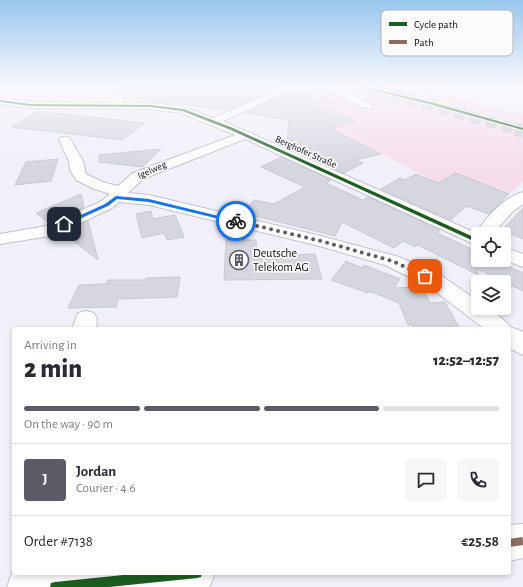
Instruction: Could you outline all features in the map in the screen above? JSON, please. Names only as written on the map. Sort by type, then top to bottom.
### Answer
[{"type":"street","name":"Berghofer Straße","points":[[188,113],[214,121],[471,238]]},
{"type":"street","points":[[214,121],[232,113]]},
{"type":"street","name":"Igelweg","points":[[0,239],[50,231],[106,205],[119,194],[129,182],[138,176],[245,135]]},
{"type":"street","points":[[65,140],[76,161],[77,170],[81,177],[97,185],[119,194],[321,241],[392,261],[435,281],[498,327]]},
{"type":"street","points":[[490,227],[506,209],[523,197]]},
{"type":"street","points":[[511,255],[523,261]]},
{"type":"street","points":[[511,336],[523,345]]},
{"type":"street","points":[[511,543],[523,541]]},
{"type":"street","points":[[26,587],[29,575]]},
{"type":"street","points":[[55,587],[184,578]]},
{"type":"shaded area","points":[[314,113],[335,113],[321,117]]},
{"type":"shaded area","points":[[337,113],[517,113],[523,115],[523,182],[511,193],[471,179],[438,183],[334,129],[354,120]]},
{"type":"building","points":[[34,113],[59,113],[145,123],[122,140],[11,127]]},
{"type":"building","points":[[247,113],[336,113],[355,121],[332,129],[381,154],[356,160],[363,163],[344,173],[295,151],[298,150],[287,145],[289,120]]},
{"type":"building","points":[[161,149],[142,167],[99,162],[99,155]]},
{"type":"building","points":[[281,157],[331,180],[326,183],[363,200],[368,197],[440,230],[437,233],[471,249],[471,267],[510,267],[523,273],[523,291],[511,285],[511,275],[490,275],[478,269],[478,275],[418,245],[415,247],[403,241],[394,248],[342,222],[335,236],[243,213],[254,200],[274,204],[305,187],[261,167]]},
{"type":"building","points":[[58,159],[51,181],[15,185],[26,162]]},
{"type":"building","points":[[456,173],[509,194],[489,214],[466,206],[451,220],[381,189],[400,178],[405,180],[416,174],[438,183]]},
{"type":"building","points":[[81,194],[84,207],[49,223],[36,213]]},
{"type":"building","points":[[523,208],[523,239],[511,234],[511,227],[505,227]]},
{"type":"building","points":[[151,211],[153,219],[175,215],[184,237],[167,240],[164,233],[142,238],[136,214]]},
{"type":"building","points":[[88,221],[98,260],[63,233]]},
{"type":"building","points":[[226,240],[256,240],[257,256],[315,254],[322,279],[224,280]]},
{"type":"building","points":[[346,261],[362,268],[364,265],[400,279],[394,288],[417,287],[420,292],[424,292],[430,303],[445,302],[459,327],[413,327],[412,324],[408,325],[399,303],[369,291],[368,293],[331,280]]},
{"type":"building","points":[[180,277],[177,297],[118,299],[116,307],[68,308],[79,285],[106,284],[108,280],[145,280],[146,278]]},
{"type":"tunnel","points":[[459,113],[519,130]]},
{"type":"tunnel","points":[[515,129],[519,130]]},
{"type":"tunnel","points":[[519,130],[523,131]]},
{"type":"marked path","points":[[511,543],[523,541]]},
{"type":"cycle path","points":[[192,113],[232,129],[471,238]]},
{"type":"cycle path","points":[[467,113],[523,129]]},
{"type":"cycle path","points":[[55,587],[177,575]]},
{"type":"way so far","points":[[236,221],[321,241],[392,261],[415,270],[425,276]]},
{"type":"place","name":"Deutsche Telekom AG","points":[[239,260]]},
{"type":"route","points":[[64,224],[106,205],[116,197],[149,200],[236,221]]}]
